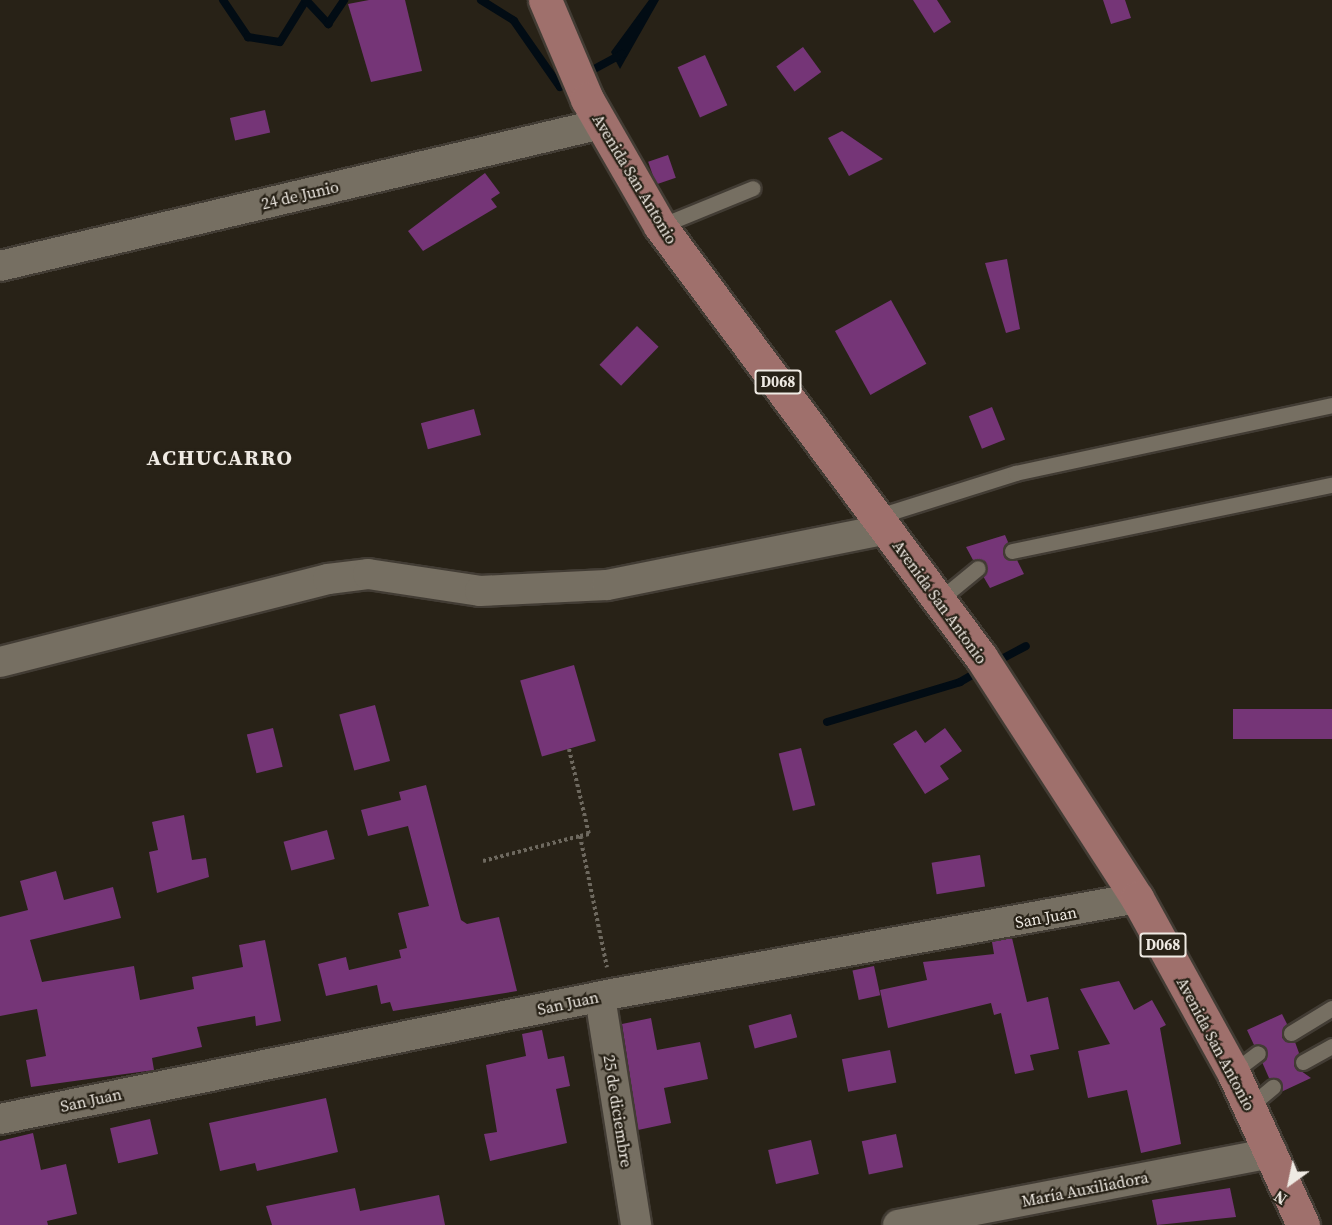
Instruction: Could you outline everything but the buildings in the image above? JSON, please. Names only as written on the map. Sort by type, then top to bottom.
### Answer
[{"type":"main road","name":"Avenida San Antonio","points":[[545,0],[572,68],[594,112],[660,226],[882,522],[988,668],[1245,1063],[1261,1096],[1272,1153],[1303,1225]]},
{"type":"street","name":"24 de Junio","points":[[0,266],[594,112]]},
{"type":"street","points":[[0,662],[328,579],[368,574],[480,591],[607,585],[882,522]]},
{"type":"street","name":"San Juan","points":[[0,1119],[606,995],[1137,898]]},
{"type":"street","name":"25 de diciembre","points":[[606,995],[636,1225]]},
{"type":"street","name":"María Auxiliadora","points":[[898,1225],[1272,1153]]},
{"type":"lane","points":[[660,226],[753,188]]},
{"type":"lane","points":[[882,522],[1015,473],[1332,405]]},
{"type":"lane","points":[[1012,550],[1332,485]]},
{"type":"lane","points":[[939,600],[978,568]]},
{"type":"lane","points":[[1291,1033],[1332,1008]]},
{"type":"lane","points":[[1304,1062],[1332,1046]]},
{"type":"path","points":[[483,861],[589,834],[569,749]]},
{"type":"path","points":[[580,836],[590,866],[606,995]]},
{"type":"shaded area","points":[[649,0],[659,0],[620,69],[611,52]]},
{"type":"waterway","points":[[223,0],[248,37],[280,42],[306,0],[328,24],[344,0]]},
{"type":"waterway","points":[[481,0],[514,21],[560,87],[572,81]]},
{"type":"waterway","points":[[585,74],[622,54]]},
{"type":"waterway","points":[[994,663],[1026,646]]},
{"type":"waterway","points":[[827,722],[960,682],[981,670]]},
{"type":"district","name":"ACHUCARRO","points":[[220,458]]}]
